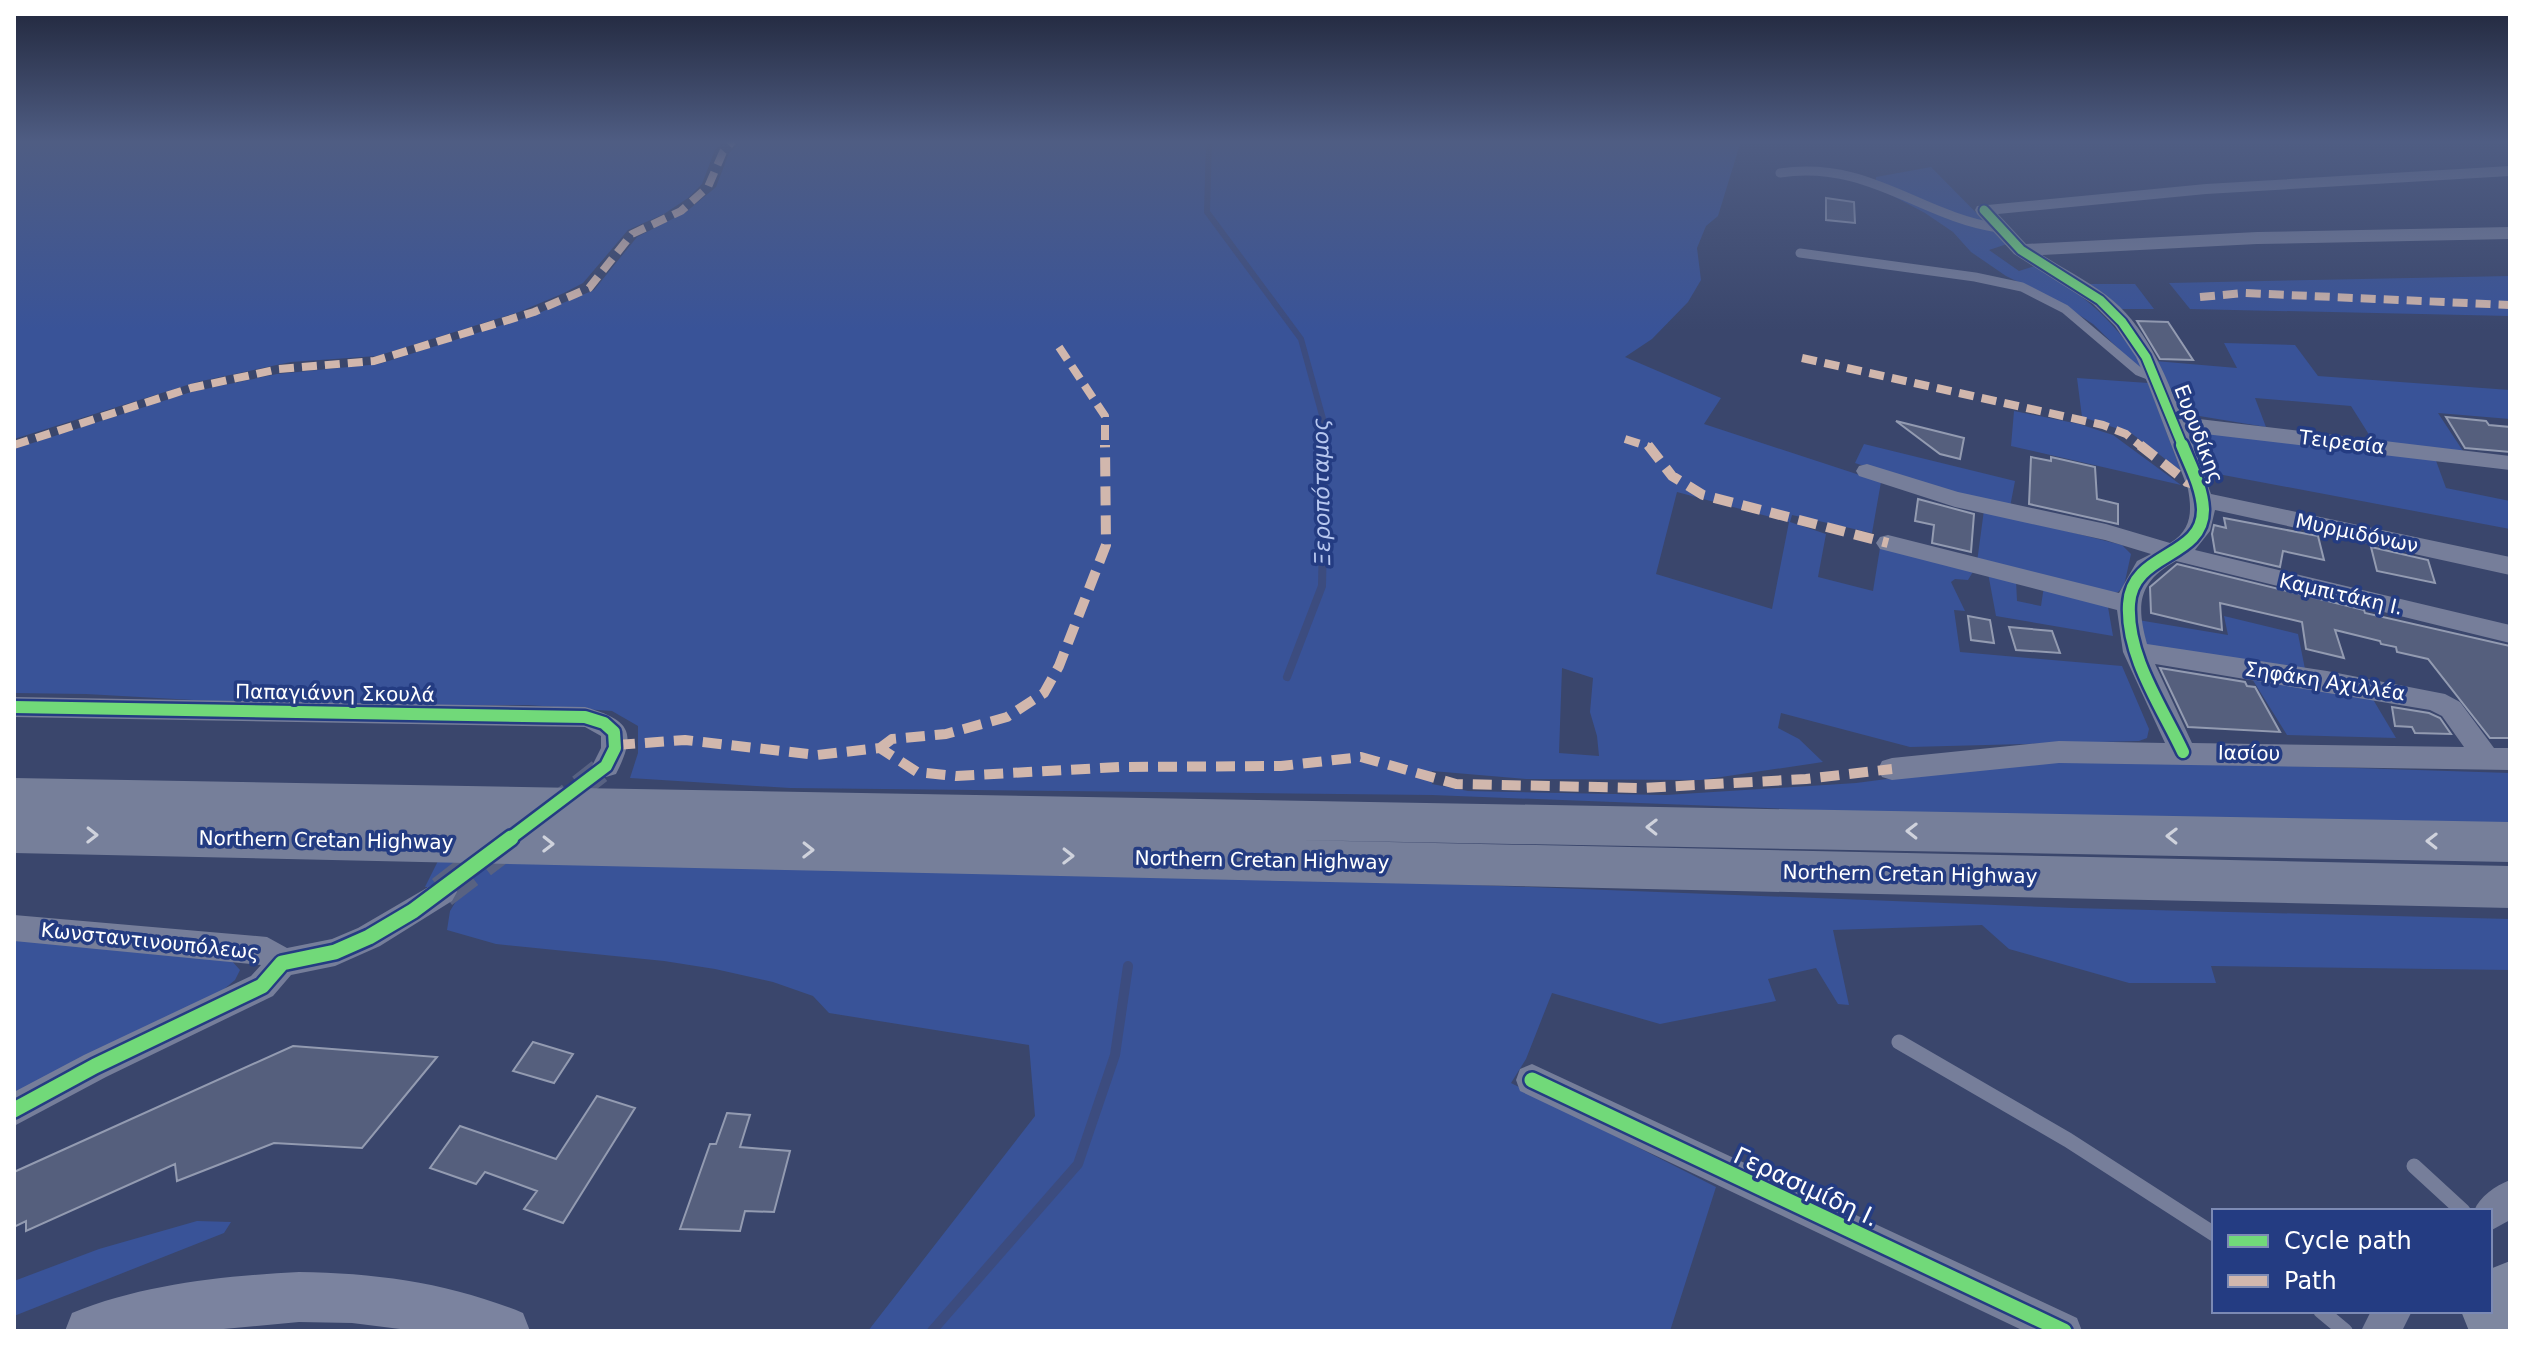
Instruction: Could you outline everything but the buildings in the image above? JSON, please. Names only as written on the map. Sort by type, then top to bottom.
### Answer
[{"type":"highway","name":"Northern Cretan Highway","points":[[14,797],[2510,842]]},
{"type":"highway","name":"Northern Cretan Highway","points":[[14,833],[2510,887]]},
{"type":"main road","points":[[2492,1309],[2510,1290]]},
{"type":"main road","points":[[90,1331],[156,1314],[219,1304],[347,1298],[428,1305],[505,1331]]},
{"type":"main road","points":[[2470,1331],[2488,1313]]},
{"type":"street","points":[[1991,219],[2120,204]]},
{"type":"street","name":"Ευρυδίκης","points":[[1991,219],[2021,250],[2088,291],[2110,309],[2135,341],[2156,378],[2203,500],[2198,531],[2185,545],[2154,560],[2133,586],[2129,604]]},
{"type":"street","points":[[2021,250],[2271,237],[2510,233]]},
{"type":"street","name":"Τειρεσία","points":[[2174,423],[2510,463]]},
{"type":"street","name":"Καμπιτάκη Ι.","points":[[1867,471],[1931,493],[2117,535],[2221,566],[2510,634]]},
{"type":"street","name":"Μυρμιδόνων","points":[[2203,500],[2510,566]]},
{"type":"street","points":[[1888,543],[2129,604],[2130,628],[2136,652],[2183,752]]},
{"type":"street","name":"Σηφάκη Αχιλλέα","points":[[2136,652],[2312,678],[2436,701],[2451,709],[2499,759]]},
{"type":"street","name":"Παπαγιάννη Σκουλά","points":[[14,707],[585,717],[604,723],[614,732],[615,748],[606,766]]},
{"type":"street","name":"Ιασίου","points":[[1892,769],[2024,754],[2183,752],[2499,759]]},
{"type":"street","points":[[14,1110],[95,1066],[262,986],[282,963],[335,952],[369,937],[442,892]]},
{"type":"street","name":"Κωνσταντινουπόλεως","points":[[14,928],[267,951],[282,963]]},
{"type":"street","name":"Γερασιμίδη Ι.","points":[[1532,1080],[2064,1331]]},
{"type":"street","points":[[2492,1212],[2510,1197]]},
{"type":"street","points":[[2379,1331],[2392,1313]]},
{"type":"lane","points":[[1925,204],[1972,222],[1991,219]]},
{"type":"lane","points":[[1800,253],[1975,277],[2022,287],[2065,309],[2138,371],[2156,378]]},
{"type":"lane","points":[[1899,1042],[2068,1140],[2212,1233]]},
{"type":"lane","points":[[2414,1166],[2461,1209]]},
{"type":"lane","points":[[2323,1313],[2345,1331]]},
{"type":"shaded area","points":[[14,204],[679,204],[628,230],[583,283],[519,312],[377,356],[291,362],[197,382],[14,439]]},
{"type":"shaded area","points":[[696,204],[1722,204],[1718,216],[1706,226],[1697,248],[1701,280],[1688,302],[1652,339],[1625,357],[1721,398],[1704,424],[1881,482],[1872,533],[1792,515],[1790,522],[1826,534],[1818,577],[1873,591],[1880,548],[1974,570],[1968,580],[1955,579],[1951,582],[1965,611],[1954,610],[1960,652],[2122,666],[2149,729],[2147,738],[2139,741],[1910,747],[1781,713],[1778,728],[1799,739],[1823,762],[1701,780],[1526,779],[1432,771],[1432,784],[1468,791],[1666,795],[1856,783],[2002,764],[2135,761],[2510,773],[2510,826],[2127,822],[1432,795],[790,788],[630,778],[638,753],[638,726],[612,711],[528,705],[301,706],[14,693],[14,449],[191,392],[277,374],[379,364],[534,315],[594,290],[637,237]],"holes":[[[1677,492],[1789,522],[1772,609],[1656,574]],[[1562,668],[1593,678],[1590,712],[1599,756],[1559,753]]]},
{"type":"shaded area","points":[[1908,204],[1967,204],[2007,244],[1989,250],[2019,271],[2035,266],[2070,288],[2109,321],[2145,368],[2139,369],[2093,324],[2059,302],[2006,276],[1971,252],[1953,232]]},
{"type":"shaded area","points":[[2510,276],[2510,316],[2190,309],[2169,283]]},
{"type":"shaded area","points":[[2084,284],[2135,284],[2154,309],[2118,309]]},
{"type":"shaded area","points":[[2224,343],[2295,345],[2318,376],[2510,390],[2510,419],[2438,413],[2463,451],[2373,441],[2351,406],[2255,398],[2266,427],[2181,413],[2155,361],[2237,368]]},
{"type":"shaded area","points":[[2077,378],[2148,383],[2181,471],[2131,433],[2082,417]]},
{"type":"shaded area","points":[[2014,411],[2079,424],[2113,435],[2181,485],[2011,446]]},
{"type":"shaded area","points":[[2191,430],[2435,458],[2446,488],[2510,501],[2510,529],[2202,471],[2185,433]]},
{"type":"shaded area","points":[[1864,444],[2015,481],[2010,507],[1909,481],[1855,463]]},
{"type":"shaded area","points":[[1984,510],[2122,545],[2131,554],[2124,586],[2118,592],[2109,594],[1977,562]]},
{"type":"shaded area","points":[[1988,573],[2016,580],[2017,601],[2041,606],[2044,586],[2108,607],[2113,636],[1996,616]]},
{"type":"shaded area","points":[[2224,616],[2298,634],[2305,669],[2144,646],[2138,620],[2228,635]]},
{"type":"shaded area","points":[[2249,674],[2368,691],[2396,738],[2287,735]]},
{"type":"shaded area","points":[[439,859],[1347,880],[2073,908],[2510,919],[2510,970],[2211,966],[2216,983],[2129,983],[2009,949],[1982,925],[1833,930],[1849,1005],[1838,1004],[1816,968],[1768,979],[1776,1001],[1660,1024],[1552,993],[1526,1059],[1511,1083],[1716,1187],[1670,1331],[868,1331],[1035,1116],[1029,1045],[829,1013],[813,996],[773,982],[715,969],[496,944],[447,930],[450,911],[464,888],[425,887]]},
{"type":"shaded area","points":[[14,938],[231,960],[240,970],[235,980],[217,995],[14,1097]]},
{"type":"shaded area","points":[[197,1221],[231,1222],[224,1233],[14,1316],[14,1281],[99,1249]]},
{"type":"waterway","name":"Ξεροπόταμος","points":[[1207,204],[1207,212],[1301,339],[1325,426],[1325,445]]},
{"type":"waterway","name":"Ξεροπόταμος","points":[[1287,677],[1322,586],[1325,445]]},
{"type":"waterway","name":"Ξεροπόταμος","points":[[932,1331],[1078,1164],[1115,1055],[1128,966]]},
{"type":"tunnel","points":[[550,810],[606,766]]},
{"type":"tunnel","points":[[442,892],[506,843]]},
{"type":"marked path","points":[[14,445],[191,388],[279,369],[374,361],[534,312],[589,288],[632,234],[681,211],[689,204]]},
{"type":"marked path","points":[[2200,297],[2244,293],[2510,305]]},
{"type":"marked path","points":[[880,748],[892,739],[946,734],[1007,717],[1044,693],[1059,666],[1106,545],[1105,416],[1059,347]]},
{"type":"marked path","points":[[1802,358],[2103,425],[2126,434],[2187,482],[2198,485]]},
{"type":"marked path","points":[[1625,439],[1648,445],[1672,476],[1703,495],[1888,543]]},
{"type":"marked path","points":[[616,745],[685,740],[817,755],[880,748],[917,772],[956,776],[1120,767],[1281,766],[1361,757],[1456,784],[1642,788],[1806,779],[1892,769]]},
{"type":"cycle path","points":[[1984,210],[2021,250],[2100,300],[2122,322],[2146,357],[2159,384],[2199,489],[2203,510],[2198,531],[2185,545],[2146,567],[2133,586],[2129,602],[2130,628],[2136,652],[2183,752]]},
{"type":"cycle path","points":[[14,707],[585,717],[604,723],[614,732],[615,748],[606,766],[413,911],[369,937],[335,952],[282,963],[262,986],[95,1066],[14,1110]]},
{"type":"cycle path","points":[[1532,1080],[2064,1331]]}]
